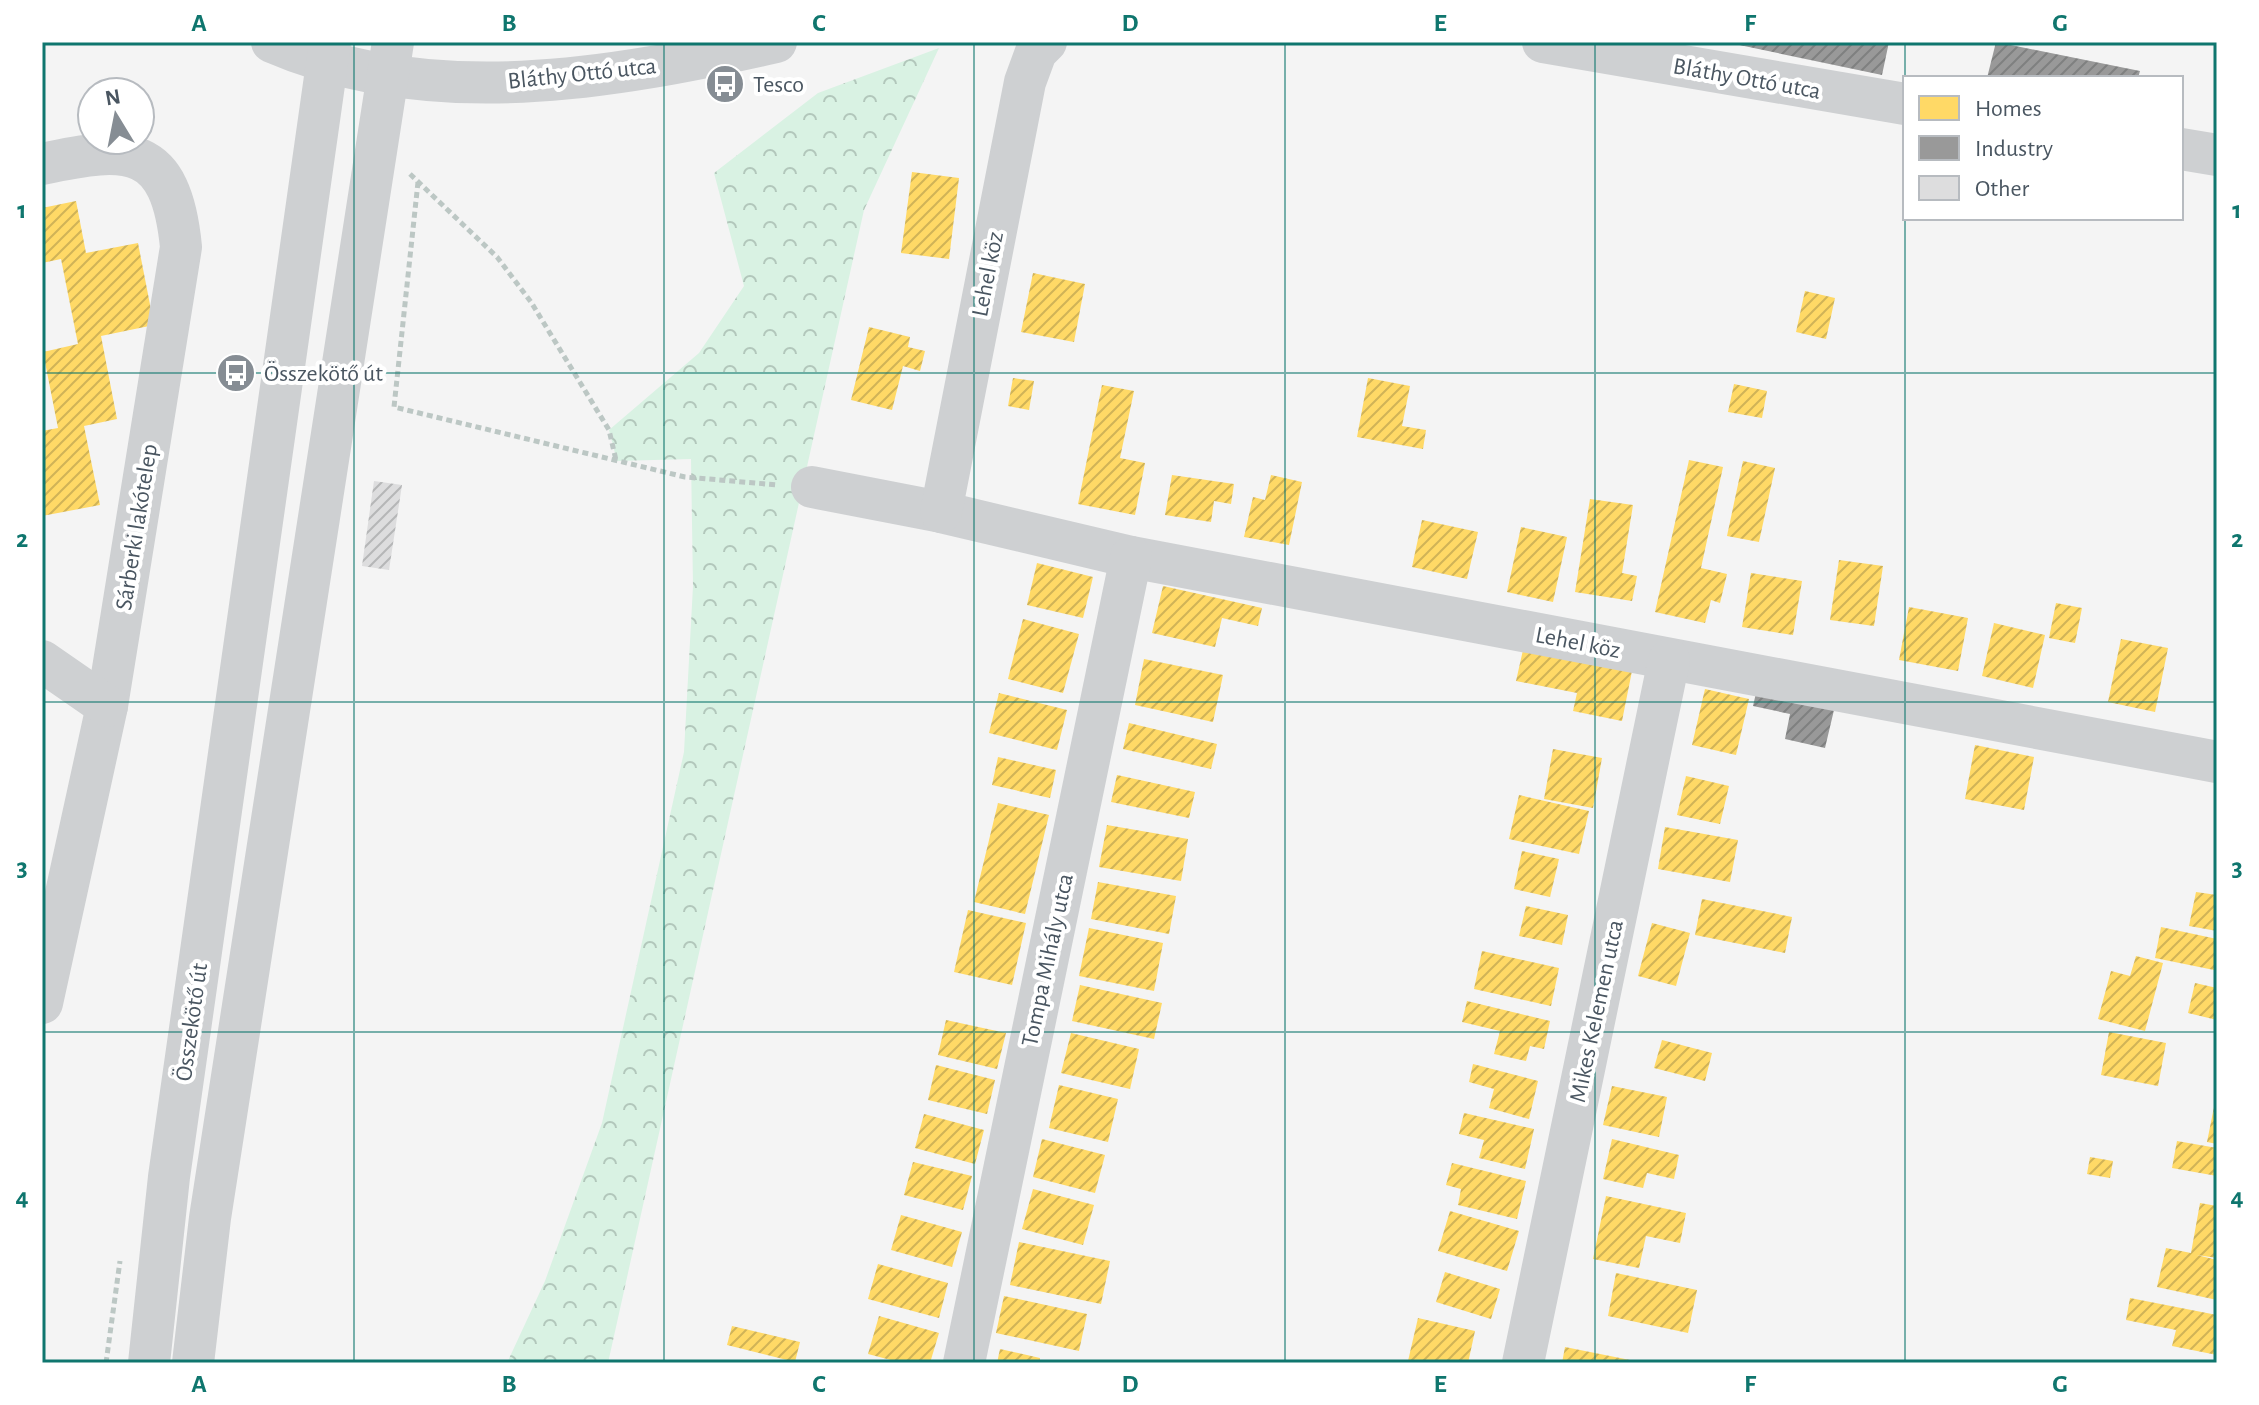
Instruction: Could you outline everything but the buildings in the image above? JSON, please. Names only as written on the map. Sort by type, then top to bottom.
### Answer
[{"type":"street","name":"Bláthy Ottó utca","points":[[272,42],[521,83],[621,73],[776,42]]},
{"type":"street","name":"Lehel köz","points":[[941,512],[1025,82],[1036,52],[1046,42]]},
{"type":"street","name":"Bláthy Ottó utca","points":[[1543,42],[1903,104]]},
{"type":"street","name":"Összekötő út","points":[[149,1363],[169,1177],[328,53]]},
{"type":"street","name":"Összekötő út","points":[[193,1363],[210,1218],[390,59]]},
{"type":"street","points":[[2183,149],[2217,155]]},
{"type":"street","name":"Sárberki lakótelep","points":[[42,164],[97,152],[128,155],[151,166],[169,188],[178,213],[181,247],[107,706],[42,1003]]},
{"type":"street","name":"Lehel köz","points":[[812,487],[941,512],[1131,557],[2217,762]]},
{"type":"street","name":"Tompa Mihály utca","points":[[964,1363],[1131,557]]},
{"type":"street","name":"Mikes Kelemen utca","points":[[1523,1363],[1669,660]]},
{"type":"street","points":[[42,661],[107,706]]},
{"type":"path","points":[[377,144],[497,257],[531,302],[609,430],[617,461]]},
{"type":"path","points":[[418,182],[394,407],[551,442],[685,477],[812,487]]},
{"type":"green space","points":[[939,48],[864,210],[608,1363],[507,1363],[545,1281],[602,1123],[684,752],[693,586],[691,459],[617,461],[609,430],[699,353],[744,286],[714,173],[818,93]]},
{"type":"place","name":"Tesco","points":[[725,84]]},
{"type":"place","name":"Összekötő út","points":[[236,373]]}]
